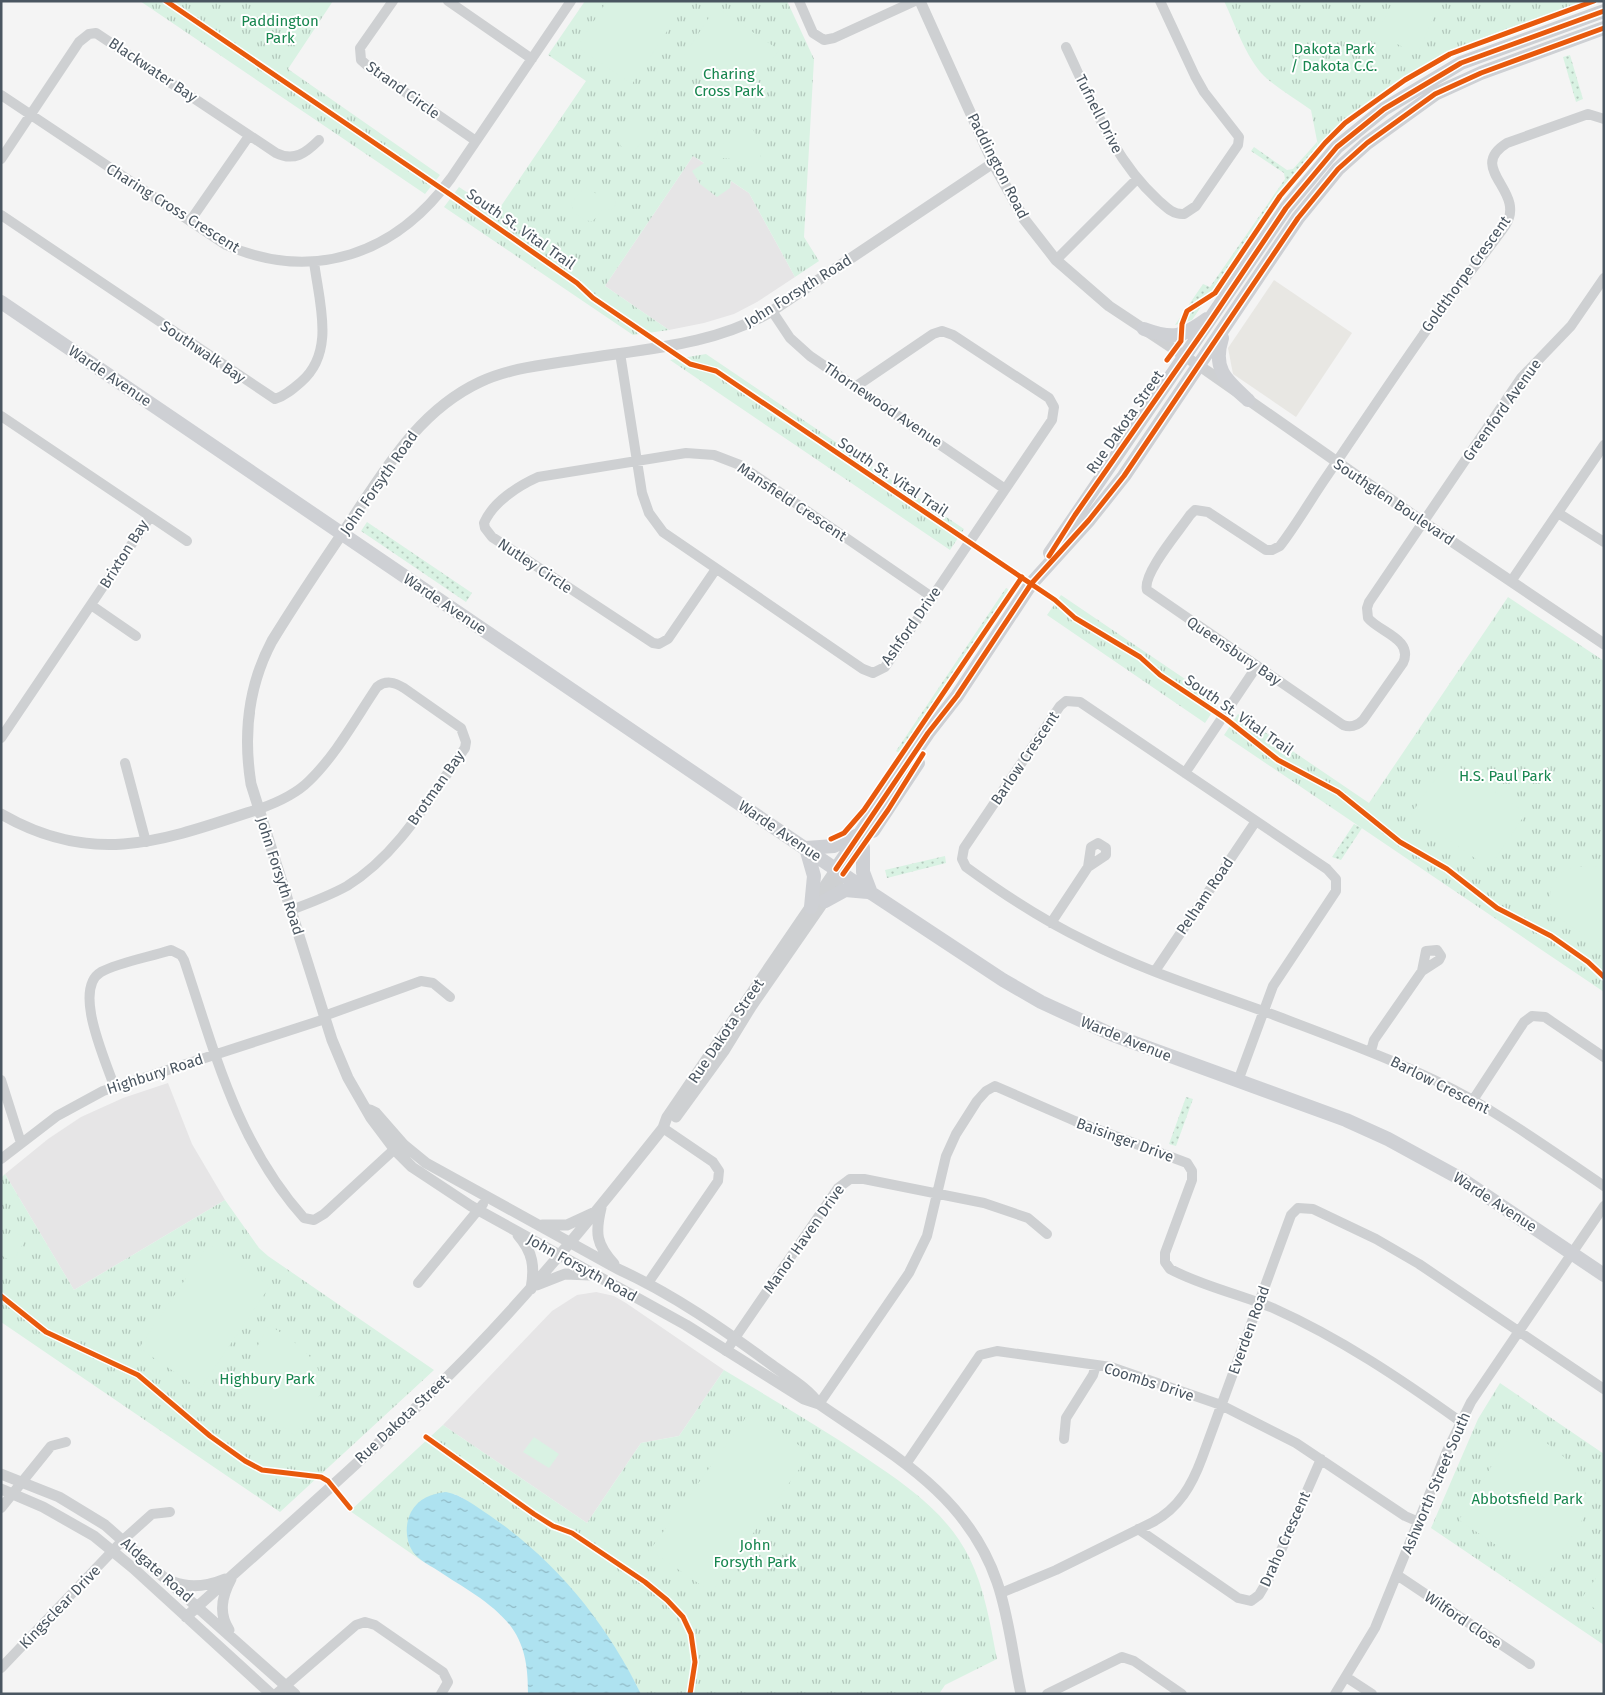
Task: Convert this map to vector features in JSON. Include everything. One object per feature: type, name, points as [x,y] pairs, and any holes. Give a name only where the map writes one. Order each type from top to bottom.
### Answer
[{"type":"main road","name":"Rue Dakota Street","points":[[840,872],[909,779],[949,706],[1042,570],[1054,547],[1075,515],[1186,357],[1273,226],[1304,184],[1337,148],[1376,114],[1411,90],[1461,63],[1604,11]]},
{"type":"main road","name":"Rue Dakota Street","points":[[1042,570],[1089,520],[1124,476],[1309,204],[1338,169],[1375,137],[1417,106],[1456,84],[1604,28]]},
{"type":"main road","name":"Warde Avenue","points":[[1,302],[840,872],[962,954],[1041,1002],[1114,1035],[1346,1120],[1414,1152],[1470,1185],[1604,1275]]},
{"type":"main road","points":[[1144,329],[1166,337],[1181,335],[1216,312]]},
{"type":"main road","points":[[1224,327],[1217,353],[1220,367],[1226,378],[1248,400]]},
{"type":"main road","points":[[811,907],[814,876],[806,848],[862,841],[863,872],[871,892],[845,890],[825,901]]},
{"type":"street","name":"Strand Circle","points":[[392,1],[360,48],[361,60],[476,142]]},
{"type":"street","points":[[448,1],[532,59]]},
{"type":"street","name":"Charing Cross Crescent","points":[[1,95],[226,245],[277,262],[314,262],[342,257],[370,248],[405,226],[443,189],[571,1]]},
{"type":"street","points":[[799,1],[813,33],[824,40],[834,38],[915,1]]},
{"type":"street","name":"Paddington Road","points":[[920,1],[993,163],[1024,219],[1056,260],[1109,306],[1186,357]]},
{"type":"street","name":"Tufnell Drive","points":[[1066,47],[1108,137],[1137,179],[1171,211],[1184,214],[1196,206],[1239,140],[1236,130],[1218,110],[1195,76],[1160,1]]},
{"type":"street","name":"Blackwater Bay","points":[[31,115],[79,42],[89,34],[96,33],[276,153],[290,157],[302,155],[319,140]]},
{"type":"street","name":"Goldthorpe Crescent","points":[[1336,463],[1444,304],[1509,218],[1510,201],[1494,174],[1493,160],[1498,150],[1508,143],[1588,114],[1604,119]]},
{"type":"street","points":[[1,159],[31,115]]},
{"type":"street","points":[[190,221],[249,136]]},
{"type":"street","name":"John Forsyth Road","points":[[819,1404],[804,1399],[686,1324],[560,1256],[512,1229],[481,1208],[435,1184],[398,1146],[376,1113],[366,1108],[348,1078],[325,1018],[251,784],[247,758],[247,733],[255,678],[272,641],[406,440],[423,422],[462,391],[510,371],[709,338],[740,328],[772,311],[993,163]]},
{"type":"street","points":[[1056,260],[1137,179]]},
{"type":"street","name":"Southwalk Bay","points":[[1,215],[275,399],[290,392],[304,380],[321,354],[323,334],[314,262]]},
{"type":"street","name":"Greenford Avenue","points":[[1423,522],[1521,378],[1571,326],[1604,278]]},
{"type":"street","name":"Thornewood Avenue","points":[[772,311],[781,326],[800,347],[1005,489]]},
{"type":"street","name":"Ashford Drive","points":[[620,353],[642,493],[654,520],[673,540],[863,669],[873,673],[885,666],[932,597],[1052,420],[1054,407],[1048,398],[953,335],[942,331],[933,334],[856,387]]},
{"type":"street","name":"Southglen Boulevard","points":[[1186,357],[1336,463],[1512,580],[1604,644]]},
{"type":"street","name":"Brixton Bay","points":[[1,416],[150,517],[1,738]]},
{"type":"street","points":[[1512,580],[1604,445]]},
{"type":"street","name":"Mansfield Crescent","points":[[637,461],[694,453],[726,459],[740,466],[932,597]]},
{"type":"street","name":"Nutley Circle","points":[[637,461],[538,477],[520,486],[498,505],[486,518],[484,528],[497,541],[653,643],[659,644],[668,639],[716,570]]},
{"type":"street","name":"Queensbury Bay","points":[[1336,463],[1278,547],[1272,550],[1266,550],[1212,514],[1200,510],[1190,515],[1148,576],[1146,587],[1150,593],[1343,725],[1351,727],[1360,724],[1403,662],[1406,652],[1400,642],[1371,621],[1367,608],[1423,522]]},
{"type":"street","points":[[1558,513],[1604,542]]},
{"type":"street","points":[[150,517],[187,542]]},
{"type":"street","points":[[91,605],[136,636]]},
{"type":"street","points":[[1185,773],[1257,666]]},
{"type":"street","name":"Brotman Bay","points":[[259,809],[282,799],[308,782],[325,762],[377,687],[382,683],[395,683],[404,688],[461,728],[465,736],[465,748],[410,826],[387,854],[348,885],[291,910]]},
{"type":"street","name":"Barlow Crescent","points":[[1238,1081],[1263,1011],[1279,975],[1334,894],[1337,885],[1331,872],[1080,702],[1069,700],[1060,706],[962,854],[963,863],[968,868],[1051,923],[1102,949],[1155,971],[1263,1011],[1370,1051],[1472,1100],[1604,1186]]},
{"type":"street","points":[[125,763],[146,842]]},
{"type":"street","points":[[1,814],[41,833],[67,841],[108,846],[146,842],[184,833],[259,809]]},
{"type":"street","name":"Pelham Road","points":[[1155,971],[1256,821]]},
{"type":"street","points":[[1051,923],[1088,867]]},
{"type":"street","name":"Rue Dakota Street","points":[[663,1128],[673,1120],[690,1099],[825,901],[840,872]]},
{"type":"street","name":"Rue Dakota Street","points":[[663,1128],[666,1117],[811,907],[840,872]]},
{"type":"street","points":[[114,1086],[88,1001],[88,992],[94,978],[109,969],[171,950],[181,955],[227,1091],[256,1152],[284,1194],[304,1218],[314,1220],[319,1218],[398,1146]]},
{"type":"street","points":[[1370,1051],[1374,1040],[1422,971]]},
{"type":"street","name":"Highbury Road","points":[[1,1160],[57,1116],[84,1099],[114,1086],[325,1018],[421,981],[433,983],[450,997]]},
{"type":"street","points":[[1472,1100],[1524,1022],[1532,1016],[1539,1015],[1545,1017],[1604,1056]]},
{"type":"street","points":[[1,1080],[21,1143]]},
{"type":"street","name":"Baisinger Drive","points":[[819,1404],[909,1273],[927,1236],[946,1156],[962,1122],[986,1091],[992,1087],[999,1087],[1075,1121],[1187,1163],[1192,1171],[1192,1180],[1164,1253],[1167,1266],[1174,1272],[1259,1303],[1319,1330],[1348,1346],[1461,1422]]},
{"type":"street","points":[[536,1224],[567,1225],[582,1220],[602,1205],[663,1128]]},
{"type":"street","name":"John Forsyth Road","points":[[648,1283],[718,1180],[719,1172],[713,1162],[663,1128]]},
{"type":"street","name":"John Forsyth Road","points":[[398,1146],[432,1167],[618,1269],[648,1283],[735,1338],[808,1391],[819,1404],[906,1464],[937,1489],[971,1528],[989,1562],[1001,1593],[1021,1694]]},
{"type":"street","name":"Manor Haven Drive","points":[[726,1351],[843,1182],[850,1178],[860,1178],[984,1202],[1028,1218],[1047,1234]]},
{"type":"street","points":[[602,1205],[598,1224],[599,1244],[618,1269]]},
{"type":"street","name":"Rue Dakota Street","points":[[186,1617],[412,1411],[531,1289],[602,1205]]},
{"type":"street","name":"Ashworth Street South","points":[[1335,1694],[1374,1628],[1471,1402],[1604,1206]]},
{"type":"street","points":[[418,1282],[481,1208]]},
{"type":"street","name":"Everden Road","points":[[1001,1593],[1056,1570],[1138,1530],[1164,1516],[1184,1495],[1196,1473],[1291,1215],[1298,1208],[1308,1208],[1398,1251],[1604,1389]]},
{"type":"street","points":[[512,1229],[528,1248],[532,1257],[534,1267],[531,1289]]},
{"type":"street","points":[[531,1289],[565,1274],[599,1277]]},
{"type":"street","name":"Coombs Drive","points":[[906,1464],[980,1355],[985,1352],[997,1351],[1125,1371],[1221,1405],[1272,1429],[1321,1459],[1405,1516],[1419,1522]]},
{"type":"street","points":[[1064,1439],[1066,1418],[1093,1375],[1096,1365]]},
{"type":"street","points":[[1,1508],[13,1488],[52,1446],[66,1442]]},
{"type":"street","name":"Draho Crescent","points":[[1138,1530],[1238,1598],[1252,1601],[1259,1595],[1269,1578],[1321,1459]]},
{"type":"street","name":"Aldgate Road","points":[[1,1474],[13,1488],[43,1507],[118,1546],[167,1579],[232,1636],[282,1691]]},
{"type":"street","name":"Aldgate Road","points":[[13,1488],[59,1496],[90,1514],[186,1617],[282,1691]]},
{"type":"street","name":"Kingsclear Drive","points":[[1,1668],[118,1546],[152,1514],[170,1512]]},
{"type":"street","points":[[167,1579],[180,1584],[200,1586],[233,1574]]},
{"type":"street","points":[[232,1636],[225,1624],[222,1606],[226,1589],[233,1574]]},
{"type":"street","name":"Wilford Close","points":[[1397,1575],[1530,1664]]},
{"type":"street","points":[[282,1691],[356,1625],[365,1622],[375,1625],[443,1672],[448,1682],[441,1694]]},
{"type":"street","points":[[1047,1694],[1122,1657],[1134,1661],[1182,1694]]},
{"type":"street","points":[[1346,1677],[1372,1694]]},
{"type":"shaded area","points":[[693,156],[749,193],[795,277],[757,302],[734,314],[704,323],[669,330],[605,286]]},
{"type":"shaded area","points":[[1274,280],[1352,333],[1296,417],[1233,374],[1228,348]]},
{"type":"shaded area","points":[[168,1083],[192,1144],[225,1200],[74,1290],[5,1174],[48,1139],[81,1117],[123,1098]]},
{"type":"shaded area","points":[[596,1292],[614,1296],[626,1303],[724,1370],[679,1436],[641,1443],[587,1523],[443,1425],[552,1311],[577,1295]]},
{"type":"green space","name":"Paddington Park","points":[[140,1],[333,1],[288,69],[440,175],[425,194]]},
{"type":"green space","points":[[251,1],[315,1],[295,31]]},
{"type":"green space","name":"Charing Cross Park","points":[[585,1],[787,1],[814,59],[804,237],[819,261],[795,277],[749,193],[731,181],[730,188],[717,197],[700,184],[692,171],[704,163],[693,156],[605,286],[669,330],[633,335],[444,207],[459,187],[497,212],[586,81],[548,55]]},
{"type":"green space","points":[[607,1],[687,1],[632,84],[577,47]]},
{"type":"green space","name":"Dakota Park / Dakota C.C.","points":[[1224,1],[1586,1],[1487,36],[1430,62],[1371,100],[1318,146],[1311,110],[1275,85],[1257,68],[1246,50]]},
{"type":"green space","points":[[1393,1],[1413,1],[1436,12],[1417,54],[1377,34]]},
{"type":"green space","points":[[716,7],[779,50],[742,105],[679,63]]},
{"type":"green space","points":[[1570,55],[1583,99],[1576,102],[1563,57]]},
{"type":"green space","points":[[629,116],[642,125],[651,123],[656,127],[658,134],[653,140],[643,141],[633,152],[621,146],[614,135]]},
{"type":"green space","points":[[744,129],[753,130],[763,145],[760,159],[750,167],[733,159],[721,158],[719,149],[722,144],[731,142]]},
{"type":"green space","points":[[1317,142],[1318,146],[1276,197],[1192,320],[1175,325],[1203,284],[1210,287],[1285,179],[1284,173],[1251,151],[1254,147],[1287,170],[1293,169]]},
{"type":"green space","points":[[585,187],[600,196],[609,193],[614,197],[616,204],[612,210],[603,209],[593,221],[585,220],[579,216],[573,210],[571,203]]},
{"type":"green space","points":[[706,354],[964,529],[950,550],[670,360]]},
{"type":"green space","points":[[367,522],[472,593],[466,602],[361,531]]},
{"type":"green space","points":[[1006,588],[1009,590],[899,753],[896,751]]},
{"type":"green space","points":[[1061,595],[1219,702],[1205,723],[1047,615]]},
{"type":"green space","name":"H.S. Paul Park","points":[[1508,597],[1604,661],[1604,992],[1224,735],[1238,714],[1369,803]]},
{"type":"green space","points":[[1449,760],[1526,813],[1489,868],[1411,814]]},
{"type":"green space","points":[[1354,824],[1362,828],[1341,860],[1332,857]]},
{"type":"green space","points":[[945,856],[946,863],[887,878],[885,870]]},
{"type":"green space","points":[[1584,866],[1604,867],[1604,938],[1602,941],[1594,942],[1555,914],[1551,906],[1551,889],[1556,878],[1565,871]]},
{"type":"green space","points":[[1186,1097],[1193,1099],[1176,1146],[1169,1144]]},
{"type":"green space","name":"Highbury Park","points":[[5,1174],[74,1290],[225,1200],[259,1248],[268,1256],[434,1370],[280,1512],[1,1322],[1,1178]]},
{"type":"green space","points":[[12,1230],[26,1239],[12,1262],[1,1255],[1,1245]]},
{"type":"green space","points":[[209,1244],[270,1286],[200,1389],[139,1348]]},
{"type":"green space","points":[[269,1325],[298,1345],[315,1363],[320,1373],[319,1396],[312,1411],[295,1436],[234,1389]]},
{"type":"green space","name":"John Forsyth Park","points":[[724,1370],[863,1456],[908,1488],[936,1512],[959,1540],[975,1569],[986,1607],[997,1659],[945,1685],[939,1694],[641,1694],[605,1633],[565,1583],[518,1539],[461,1497],[454,1494],[414,1552],[422,1561],[350,1511],[443,1425],[587,1523],[641,1443],[679,1436]]},
{"type":"green space","name":"Abbotsfield Park","points":[[1500,1383],[1604,1454],[1604,1645],[1431,1528],[1478,1419]]},
{"type":"green space","points":[[752,1409],[810,1454],[711,1592],[650,1550]]},
{"type":"green space","points":[[1518,1422],[1560,1453],[1584,1478],[1586,1514],[1545,1578],[1459,1520]]},
{"type":"green space","points":[[534,1437],[559,1454],[549,1468],[523,1452]]},
{"type":"green space","points":[[1604,1567],[1604,1615],[1581,1599]]},
{"type":"water","points":[[446,1492],[463,1498],[489,1515],[536,1552],[557,1572],[577,1594],[612,1642],[641,1694],[528,1694],[523,1651],[517,1636],[505,1619],[487,1603],[421,1560],[410,1547],[407,1532],[408,1522],[414,1507],[426,1498]]},
{"type":"cycle path","name":"South St. Vital Trail","points":[[166,1],[451,195],[577,283],[593,298],[690,364],[716,371],[1055,600],[1075,618],[1140,657],[1160,675],[1226,719],[1278,760],[1338,792],[1400,842],[1447,869],[1497,908],[1551,936],[1588,962],[1604,977]]},
{"type":"cycle path","points":[[1167,360],[1181,341],[1182,324],[1187,311],[1215,293],[1280,196],[1325,143],[1345,123],[1405,80],[1450,54],[1594,1]]},
{"type":"cycle path","points":[[1049,556],[1075,515],[1209,323],[1286,208],[1337,147],[1384,109],[1461,63],[1604,11]]},
{"type":"cycle path","points":[[836,869],[928,733],[957,696],[1031,584],[1089,520],[1124,476],[1298,218],[1338,169],[1367,143],[1435,94],[1481,73],[1604,28]]},
{"type":"cycle path","points":[[831,839],[844,833],[864,810],[1022,577]]},
{"type":"cycle path","points":[[843,874],[888,810],[923,754]]},
{"type":"cycle path","points":[[1,1296],[46,1332],[138,1375],[210,1436],[245,1461],[262,1470],[321,1477],[328,1481],[350,1508]]},
{"type":"cycle path","points":[[426,1437],[534,1514],[553,1526],[572,1533],[645,1582],[667,1600],[683,1617],[691,1634],[695,1662],[690,1694]]}]
